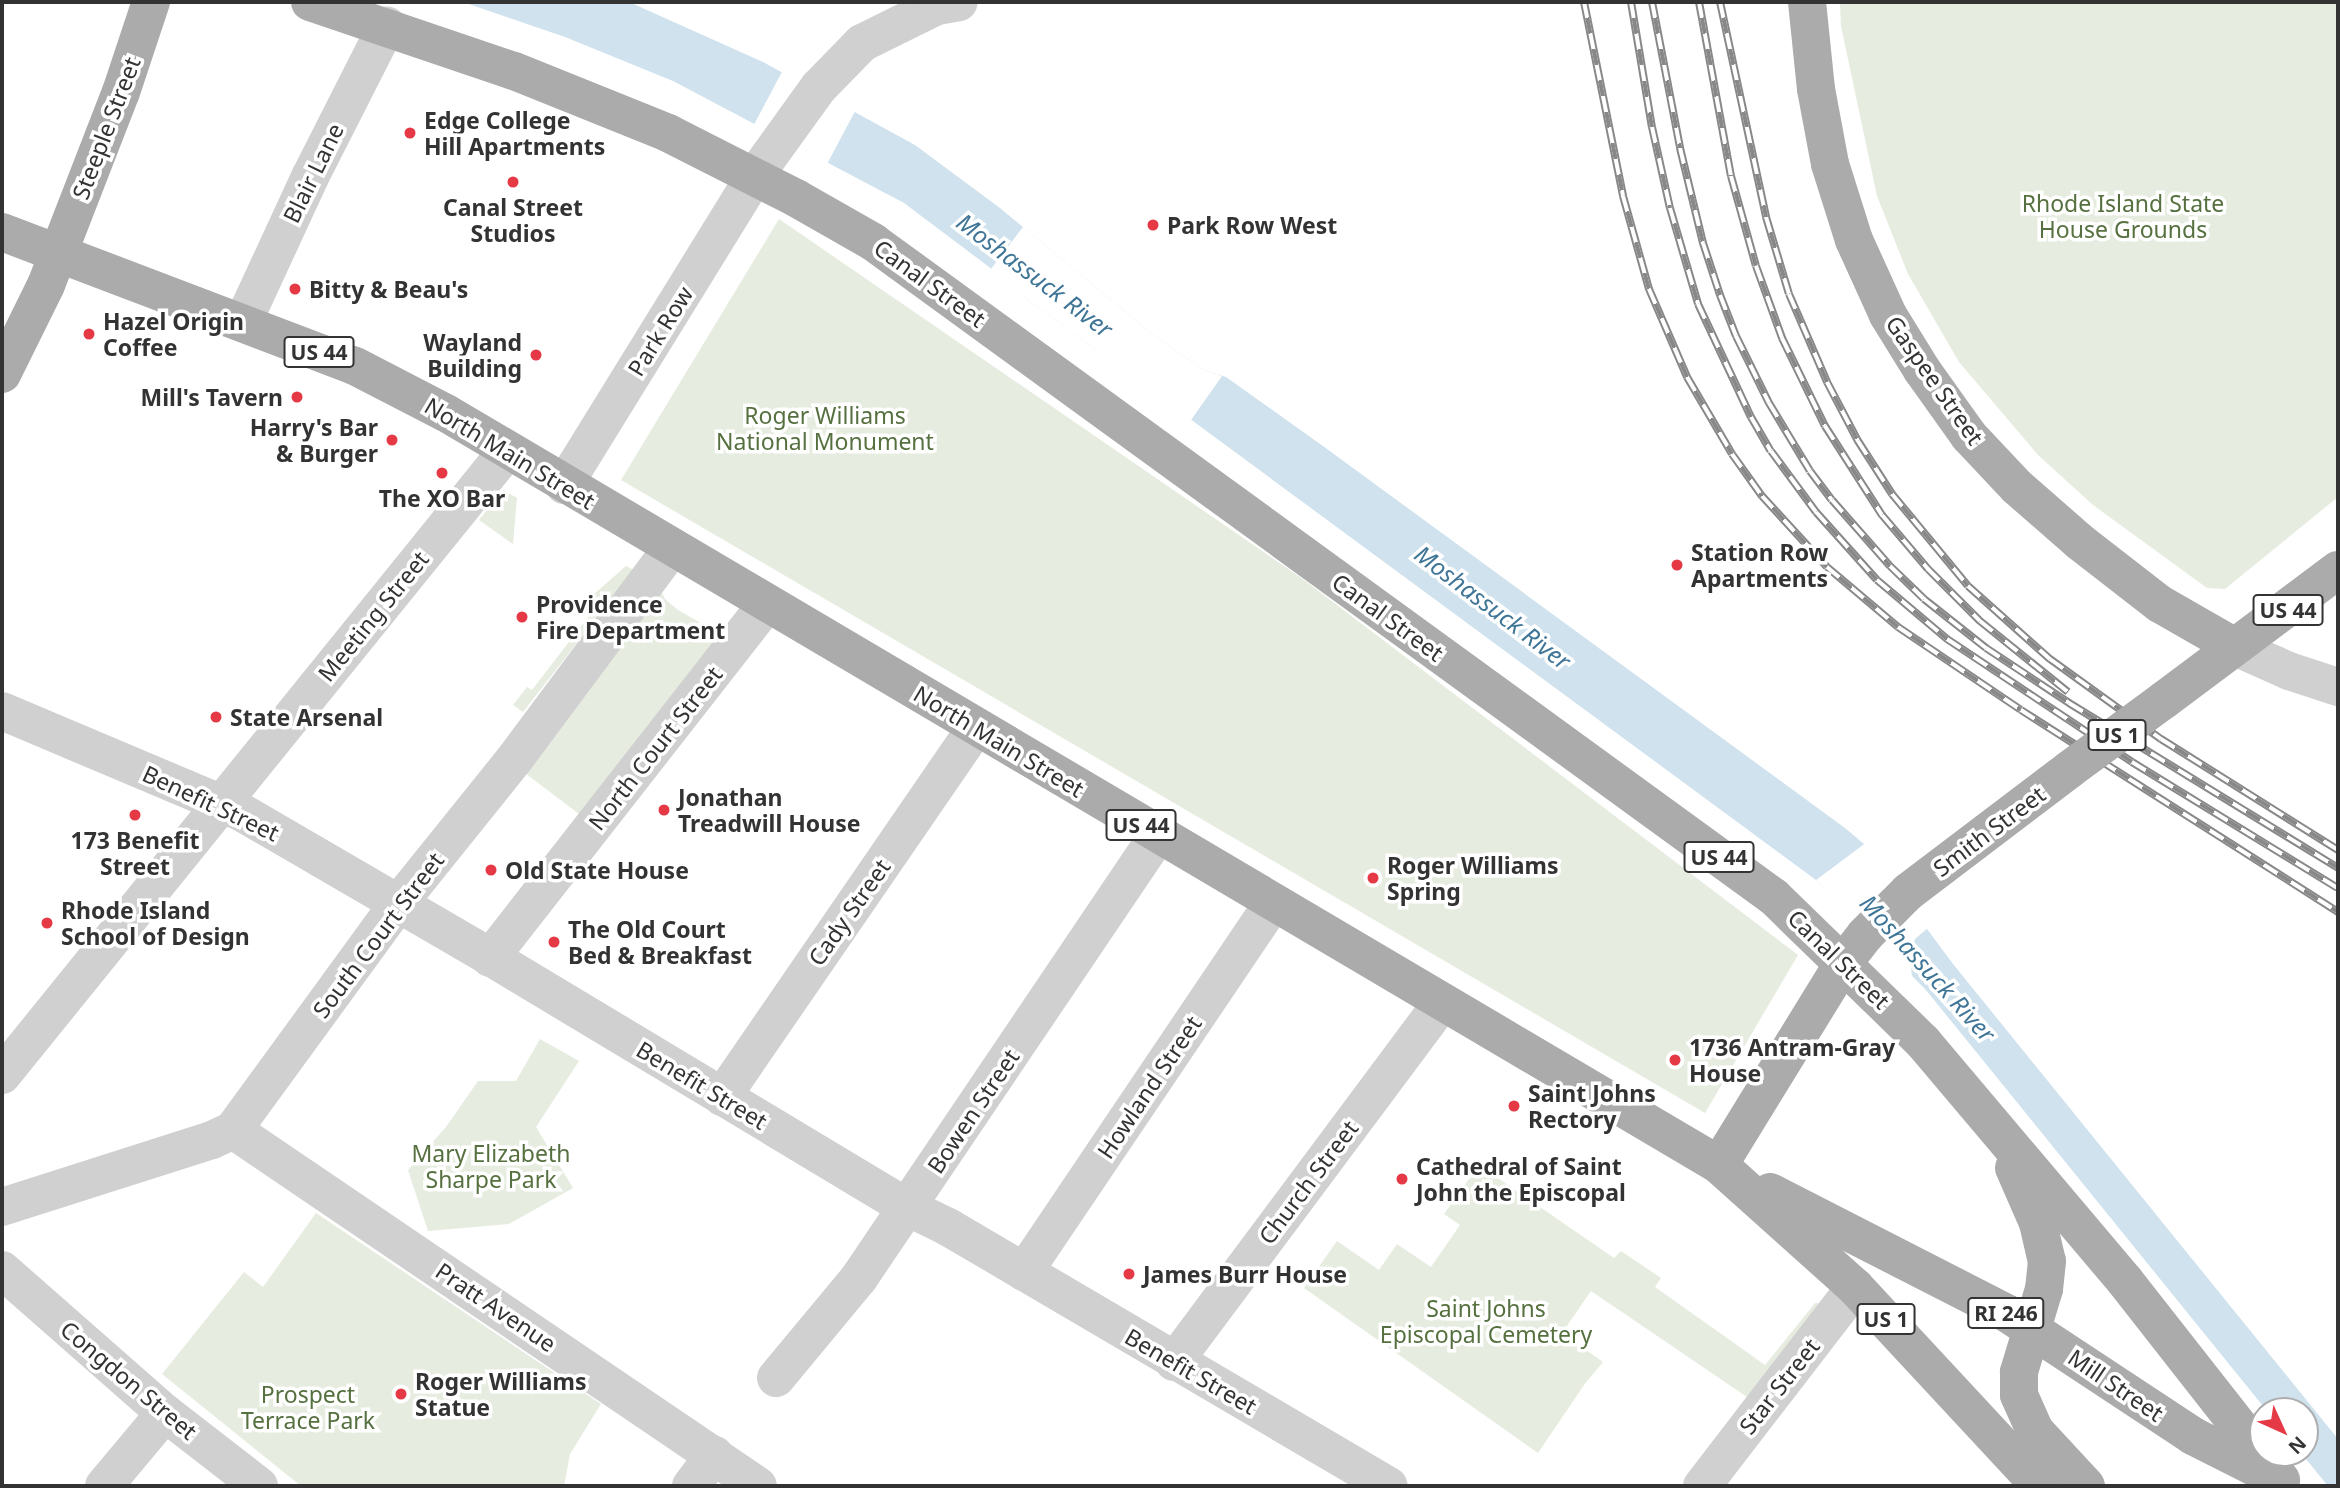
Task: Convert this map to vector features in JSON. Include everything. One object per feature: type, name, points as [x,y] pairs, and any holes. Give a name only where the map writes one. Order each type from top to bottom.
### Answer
[{"type":"main road","name":"Steeple Street","points":[[2,374],[46,285],[121,92],[151,2]]},
{"type":"main road","name":"Canal Street","points":[[310,2],[387,25],[550,84],[693,144],[873,242],[1774,897],[1855,948],[1923,1042],[2126,1281],[2286,1483]]},
{"type":"main road","name":"Gaspee Street","points":[[1807,2],[1816,89],[1826,139],[1854,240],[1888,315],[1922,370],[1969,436],[2017,487],[2080,542],[2160,604],[2235,647]]},
{"type":"main road","name":"North Main Street","points":[[2,232],[355,366],[446,413],[1719,1165],[1855,1287],[2040,1486]]},
{"type":"main road","name":"Smith Street","points":[[1719,1165],[1855,948],[1908,892],[2338,570]]},
{"type":"main road","points":[[1974,1104],[2011,1164],[2043,1243],[2046,1280],[2018,1380],[2023,1408],[2035,1431],[2086,1486]]},
{"type":"main road","name":"Mill Street","points":[[1719,1165],[1989,1304],[2193,1436],[2286,1483]]},
{"type":"street","points":[[754,177],[819,87],[862,43],[937,6],[959,2]]},
{"type":"street","name":"Blair Lane","points":[[243,322],[310,177],[387,25]]},
{"type":"street","name":"Park Row","points":[[564,485],[754,177]]},
{"type":"street","name":"Meeting Street","points":[[2,1075],[507,451]]},
{"type":"street","name":"South Court Street","points":[[233,1130],[398,904],[540,726],[672,548]]},
{"type":"street","name":"North Court Street","points":[[490,958],[767,604]]},
{"type":"street","points":[[2235,647],[2289,671],[2338,687]]},
{"type":"street","name":"Benefit Street","points":[[2,711],[222,803],[490,958],[907,1207],[948,1227],[1389,1486]]},
{"type":"street","name":"Cady Street","points":[[722,1097],[976,727]]},
{"type":"street","name":"Bowen Street","points":[[776,1378],[859,1278],[1158,835]]},
{"type":"street","name":"Howland Street","points":[[1024,1272],[1273,903]]},
{"type":"street","name":"Church Street","points":[[1174,1362],[1442,1002]]},
{"type":"street","points":[[2,1207],[212,1140],[233,1130]]},
{"type":"street","name":"Pratt Avenue","points":[[233,1130],[758,1486]]},
{"type":"street","name":"Congdon Street","points":[[2,1270],[165,1413],[260,1486]]},
{"type":"street","name":"Star Street","points":[[1702,1486],[1855,1287]]},
{"type":"street","points":[[104,1486],[165,1413]]},
{"type":"street","points":[[691,1486],[715,1455]]},
{"type":"green space","name":"Rhode Island State House Grounds","points":[[1840,2],[2338,2],[2338,497],[2225,589],[2207,588],[2093,505],[2038,455],[1959,362],[1908,274],[1877,196],[1841,26]]},
{"type":"green space","name":"Roger Williams National Monument","points":[[779,219],[1300,577],[1798,955],[1705,1113],[621,480]]},
{"type":"green space","points":[[503,490],[517,498],[513,544],[479,520]]},
{"type":"green space","points":[[626,566],[634,570],[523,712],[513,705],[527,687],[532,690],[595,608],[594,594]]},
{"type":"green space","points":[[658,585],[665,599],[678,610],[713,630],[729,630],[583,817],[517,767]]},
{"type":"green space","name":"Mary Elizabeth Sharpe Park","points":[[540,1039],[579,1061],[536,1127],[573,1188],[509,1224],[428,1231],[408,1170],[446,1127],[478,1081],[516,1081]]},
{"type":"green space","name":"Saint Johns Episcopal Cemetery","points":[[1479,1165],[1614,1258],[1621,1251],[1661,1278],[1655,1287],[1765,1365],[1815,1303],[1819,1303],[1750,1399],[1591,1291],[1562,1333],[1603,1362],[1538,1453],[1304,1288],[1337,1241],[1379,1270],[1397,1244],[1431,1267],[1460,1225],[1444,1214]]},
{"type":"green space","name":"Prospect Terrace Park","points":[[316,1213],[601,1404],[570,1454],[564,1486],[301,1486],[162,1374],[244,1272],[263,1287]]},
{"type":"water","name":"Moshassuck River","points":[[463,2],[629,2],[763,62],[915,145],[1000,208],[1152,334],[1204,370],[1226,377],[1845,828],[1864,844],[1953,964],[2304,1397],[2256,1397],[1926,990],[1816,880],[1023,296],[1021,291],[904,203],[673,81],[565,37]]},
{"type":"water","points":[[2319,1416],[2338,1439],[2338,1486],[2328,1486],[2312,1467],[2319,1467]]},
{"type":"pier","points":[[783,70],[856,109],[827,164],[754,125]]},
{"type":"pier","points":[[1023,227],[1152,334],[1204,370],[1222,376],[1191,420],[1023,296],[991,269]]},
{"type":"pier","points":[[1867,842],[1929,927],[1915,939],[1910,952],[1912,979],[1816,880]]},
{"type":"railway","points":[[1584,2],[1623,196],[1649,289],[1687,377],[1732,454],[1762,496],[1827,567],[1898,627],[2021,710],[2338,912]]},
{"type":"railway","points":[[1631,2],[1652,127],[1670,208],[1698,304],[1751,417],[1771,451],[1816,512],[1877,580],[1947,639],[2132,762],[2338,888]]},
{"type":"railway","points":[[1652,2],[1680,148],[1703,243],[1720,295],[1736,336],[1769,403],[1810,471],[1832,500],[1890,566],[1924,599],[1986,648],[2069,703],[2338,868]]},
{"type":"railway","points":[[1699,2],[1731,176],[1756,266],[1782,338],[1825,426],[1882,515],[1928,569],[1980,621],[2068,692]]},
{"type":"railway","points":[[1720,2],[1766,217],[1789,294],[1827,382],[1858,441],[1892,494],[1968,586],[2050,659],[2161,739],[2338,850]]},
{"type":"place","name":"Edge College Hill Apartments","points":[[410,133]]},
{"type":"place","name":"Canal Street Studios","points":[[513,182]]},
{"type":"place","name":"Park Row West","points":[[1153,225]]},
{"type":"place","name":"Bitty & Beau's","points":[[295,289]]},
{"type":"place","name":"Hazel Origin Coffee","points":[[89,334]]},
{"type":"place","name":"Wayland Building","points":[[536,355]]},
{"type":"place","name":"Mill's Tavern","points":[[297,397]]},
{"type":"place","name":"Harry's Bar & Burger","points":[[392,440]]},
{"type":"place","name":"The XO Bar","points":[[442,473]]},
{"type":"place","name":"Station Row Apartments","points":[[1677,565]]},
{"type":"place","name":"Providence Fire Department","points":[[522,617]]},
{"type":"place","name":"State Arsenal","points":[[216,717]]},
{"type":"place","name":"Jonathan Treadwill House","points":[[664,810]]},
{"type":"place","name":"173 Benefit Street","points":[[135,815]]},
{"type":"place","name":"Old State House","points":[[491,870]]},
{"type":"place","name":"Roger Williams Spring","points":[[1373,878]]},
{"type":"place","name":"Rhode Island School of Design","points":[[47,923]]},
{"type":"place","name":"The Old Court Bed & Breakfast","points":[[554,942]]},
{"type":"place","name":"1736 Antram-Gray House","points":[[1675,1060]]},
{"type":"place","name":"Saint Johns Rectory","points":[[1514,1106]]},
{"type":"place","name":"Cathedral of Saint John the Episcopal","points":[[1402,1179]]},
{"type":"place","name":"James Burr House","points":[[1129,1274]]},
{"type":"place","name":"Roger Williams Statue","points":[[401,1394]]}]
